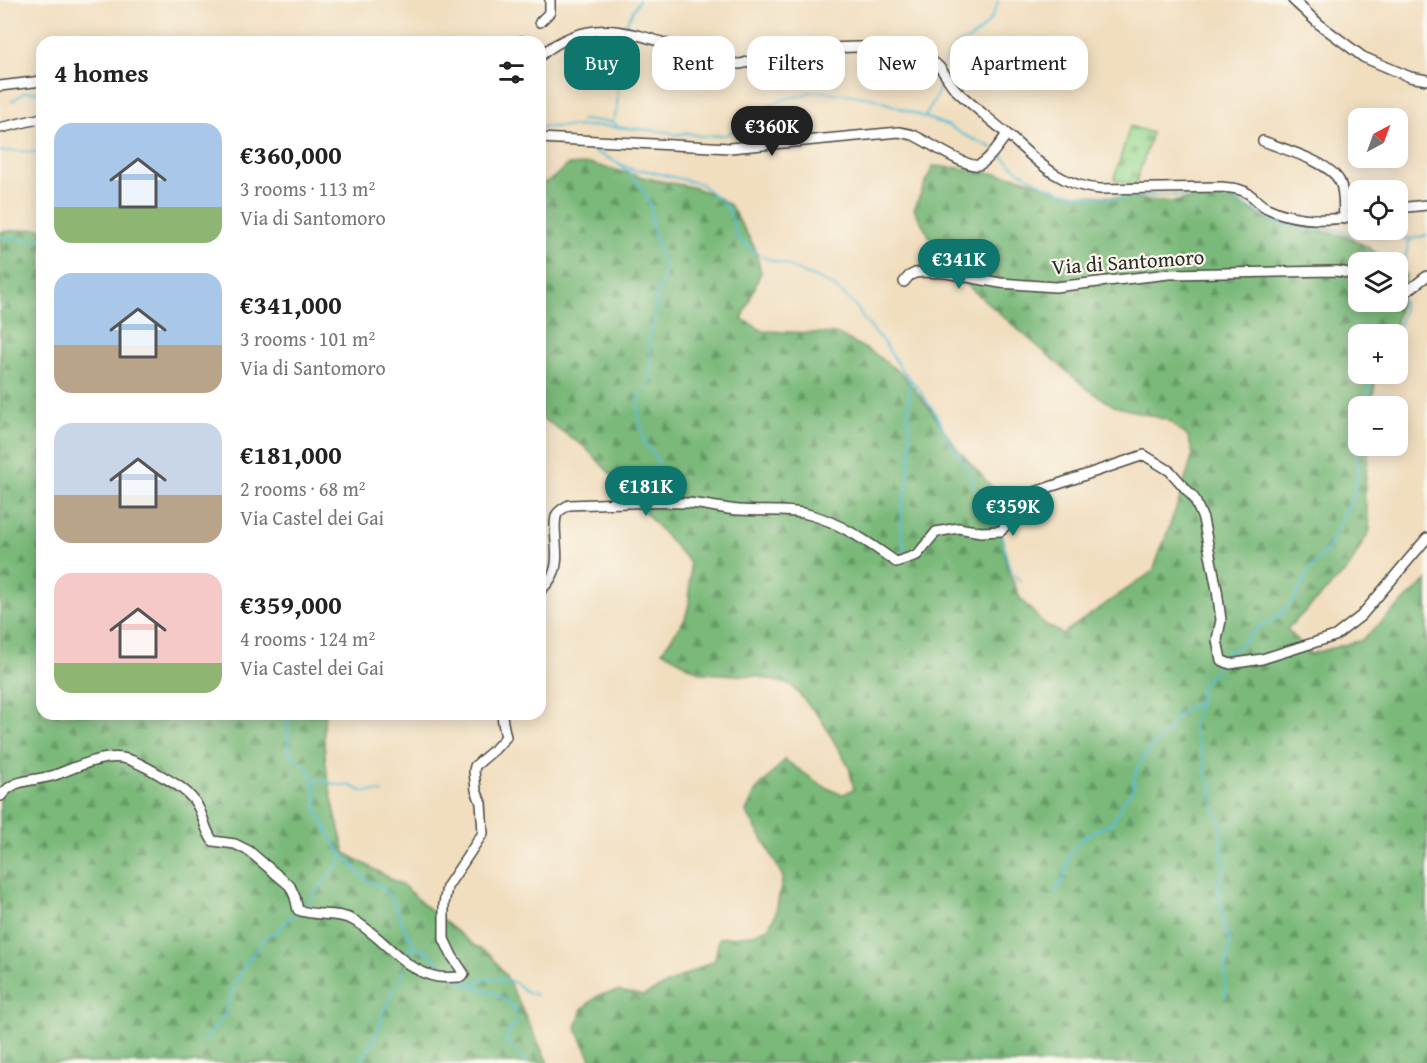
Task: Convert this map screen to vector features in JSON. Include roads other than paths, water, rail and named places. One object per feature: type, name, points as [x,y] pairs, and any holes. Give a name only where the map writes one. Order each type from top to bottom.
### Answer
[{"type":"street","points":[[540,22],[550,12],[550,0]]},
{"type":"street","points":[[1293,0],[1319,24],[1363,57],[1410,77],[1427,80]]},
{"type":"street","points":[[546,52],[562,40],[587,31],[623,31],[739,64],[755,59],[828,48],[874,48],[907,52],[930,60],[942,70],[958,92],[1053,173],[1069,182],[1100,189],[1221,187],[1245,192],[1267,208],[1303,219],[1348,218]]},
{"type":"street","points":[[0,86],[36,82]]},
{"type":"street","points":[[0,128],[36,119]]},
{"type":"street","points":[[546,138],[730,148],[900,132],[914,135],[968,164],[978,165],[1007,134]]},
{"type":"street","points":[[1263,141],[1324,165],[1334,174],[1342,187],[1344,219]]},
{"type":"street","points":[[1408,207],[1427,205]]},
{"type":"street","name":"Via di Santomoro","points":[[904,282],[909,276],[923,272],[946,273],[1000,283],[1055,287],[1169,274],[1337,271],[1348,273]]},
{"type":"street","points":[[1408,291],[1427,276]]},
{"type":"street","points":[[546,585],[555,570],[557,557],[556,515],[569,505],[690,503],[739,510],[808,514],[866,540],[896,562],[916,555],[936,532],[958,528],[981,532],[1001,531],[1014,515],[1019,500],[1032,493],[1144,455],[1170,471],[1194,498],[1203,519],[1221,620],[1217,640],[1221,660],[1230,664],[1262,658],[1335,636],[1361,616],[1427,538]]},
{"type":"street","points":[[1,796],[7,788],[19,782],[44,778],[104,758],[122,758],[145,767],[180,787],[194,800],[207,834],[213,841],[235,844],[249,851],[290,886],[298,910],[305,913],[338,914],[353,920],[374,934],[416,969],[438,977],[462,977],[464,974],[444,939],[444,904],[447,886],[483,833],[481,803],[476,790],[474,771],[475,766],[506,737],[502,720]]},
{"type":"waterway","points":[[624,27],[639,0]]},
{"type":"waterway","points":[[943,65],[957,44],[970,39],[988,22],[995,11],[998,0]]},
{"type":"waterway","points":[[925,117],[937,95],[941,80]]},
{"type":"waterway","points":[[613,122],[617,109],[618,90]]},
{"type":"waterway","points":[[546,127],[604,126],[669,132],[674,135],[688,133],[700,136],[726,135],[750,116],[781,100],[814,91],[875,99],[949,126],[993,148]]},
{"type":"waterway","points":[[12,101],[25,92],[36,92]]},
{"type":"waterway","points":[[581,120],[613,122],[618,127]]},
{"type":"waterway","points":[[579,144],[635,171],[644,170],[701,184],[728,208],[738,239],[762,257],[788,265],[821,280],[836,288],[846,297],[882,340],[936,414],[967,469],[984,509],[997,527]]},
{"type":"waterway","points":[[0,151],[36,152]]},
{"type":"waterway","points":[[997,152],[1019,171],[1047,187],[1063,192],[1112,199],[1160,195],[1223,194],[1271,220],[1309,230],[1328,228],[1348,233],[1410,239],[1427,235]]},
{"type":"waterway","points":[[617,163],[631,174],[647,196],[652,226],[665,266],[649,338],[650,382],[639,400],[638,409],[642,436],[658,463],[649,483],[648,497]]},
{"type":"waterway","points":[[0,238],[36,240]]},
{"type":"waterway","points":[[1407,252],[1410,239]]},
{"type":"waterway","points":[[1399,324],[1402,312]]},
{"type":"waterway","points":[[905,555],[901,522],[902,505],[908,488],[911,450],[908,417],[910,381]]},
{"type":"waterway","points":[[1367,396],[1370,384]]},
{"type":"waterway","points":[[1223,657],[1240,646],[1257,628],[1277,618],[1294,600],[1310,569],[1327,549],[1353,496],[1358,456]]},
{"type":"waterway","points":[[1001,535],[1010,567],[1020,581]]},
{"type":"waterway","points":[[1220,662],[1202,684],[1193,730],[1203,756],[1223,833],[1221,840],[1225,869],[1219,889],[1224,928],[1230,939],[1225,968],[1226,996]]},
{"type":"waterway","points":[[1055,893],[1064,879],[1069,855],[1082,838],[1113,822],[1133,788],[1135,774],[1140,763],[1151,747],[1166,734],[1177,716],[1199,704]]},
{"type":"waterway","points":[[287,720],[288,750],[313,776],[318,814],[341,854],[362,876],[369,882],[379,885],[391,898],[413,945],[430,954],[450,975]]},
{"type":"waterway","points":[[314,782],[325,781],[351,786],[362,791],[382,792]]},
{"type":"waterway","points":[[303,908],[344,856]]},
{"type":"waterway","points":[[204,1042],[225,1014],[234,984],[252,955],[267,936],[279,930],[291,916],[297,914]]},
{"type":"waterway","points":[[407,958],[409,949],[413,945]]},
{"type":"waterway","points":[[360,1063],[372,1044],[381,1022],[382,1013],[405,967]]},
{"type":"waterway","points":[[468,983],[490,978],[511,981],[525,991],[536,995]]},
{"type":"waterway","points":[[459,981],[495,994],[511,1004],[517,1021],[506,1036],[506,1041],[527,1063]]}]
